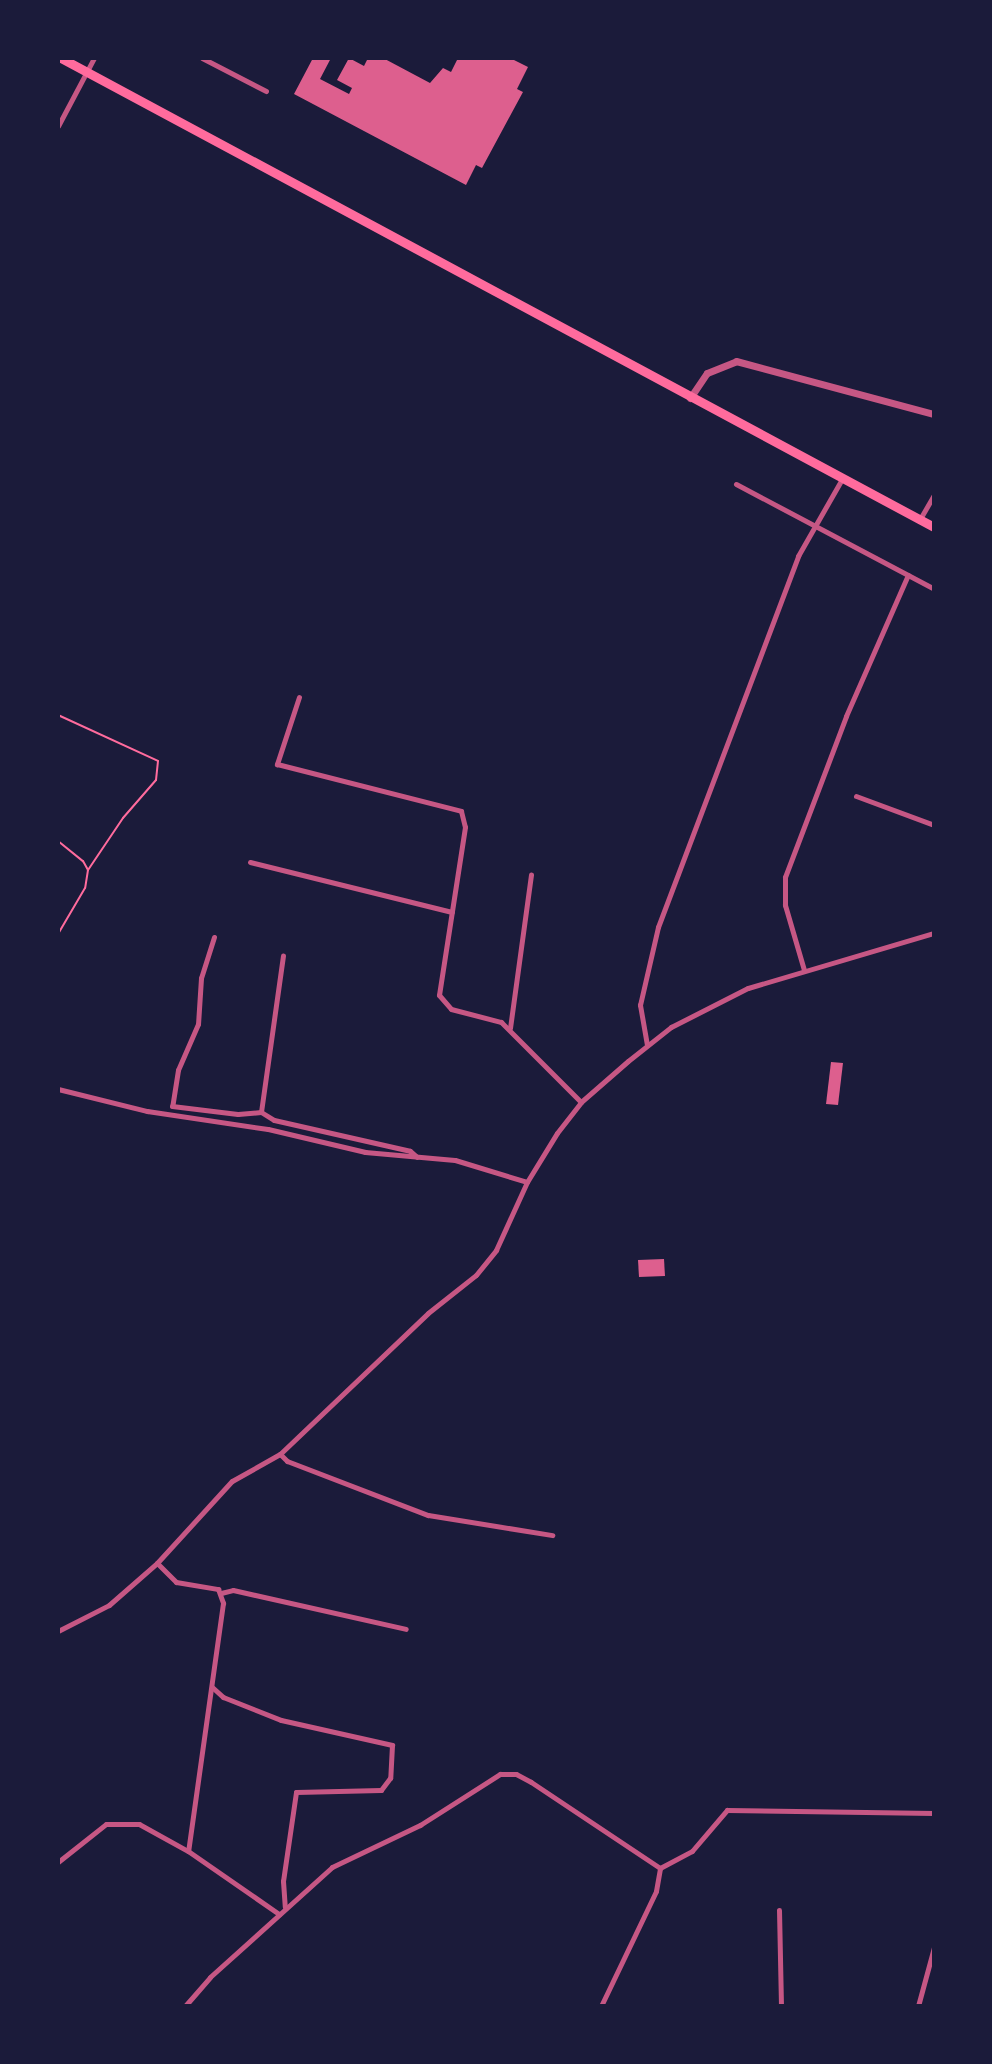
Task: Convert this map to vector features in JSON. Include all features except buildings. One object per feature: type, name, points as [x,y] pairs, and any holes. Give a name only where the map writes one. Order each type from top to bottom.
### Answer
[{"type":"main road","points":[[61,58],[934,527]]},
{"type":"street","points":[[58,127],[94,58]]},
{"type":"street","points":[[202,58],[266,91]]},
{"type":"street","points":[[690,398],[707,373],[736,361],[934,414]]},
{"type":"street","points":[[647,1045],[640,1005],[658,927],[798,556],[842,479]]},
{"type":"street","points":[[736,484],[934,589]]},
{"type":"street","points":[[920,520],[934,495]]},
{"type":"street","points":[[804,970],[785,905],[785,877],[846,716],[908,575]]},
{"type":"street","points":[[299,697],[278,764],[461,811],[465,827],[439,988],[441,1000],[451,1009],[494,1019],[510,1028],[581,1102]]},
{"type":"street","points":[[856,796],[934,825]]},
{"type":"street","points":[[250,862],[452,912]]},
{"type":"street","points":[[510,1028],[531,874]]},
{"type":"street","points":[[58,1632],[109,1605],[157,1563],[232,1481],[280,1454],[330,1411],[397,1341],[487,1263],[527,1182],[581,1102],[647,1045],[723,999],[804,970],[934,933]]},
{"type":"street","points":[[214,937],[201,978],[198,1024],[178,1070],[172,1106],[226,1114],[261,1112],[417,1157]]},
{"type":"street","points":[[261,1112],[282,956]]},
{"type":"street","points":[[58,1088],[147,1111],[268,1129],[366,1152],[456,1160],[527,1182]]},
{"type":"street","points":[[280,1454],[287,1461],[428,1515],[552,1535]]},
{"type":"street","points":[[157,1563],[176,1582],[221,1593],[233,1590],[406,1629]]},
{"type":"street","points":[[188,1850],[212,1687],[221,1593]]},
{"type":"street","points":[[212,1687],[223,1697],[281,1720],[391,1745],[390,1778],[381,1790],[296,1792],[283,1881],[285,1907]]},
{"type":"street","points":[[184,2006],[285,1907],[332,1867],[402,1834],[487,1780],[508,1772],[531,1782],[660,1867]]},
{"type":"street","points":[[660,1867],[692,1850],[720,1814],[732,1809],[934,1812]]},
{"type":"street","points":[[58,1863],[93,1832],[116,1822],[139,1824],[188,1850],[279,1914]]},
{"type":"street","points":[[601,2006],[656,1891],[660,1867]]},
{"type":"street","points":[[779,1910],[781,2006]]},
{"type":"street","points":[[918,2006],[934,1947]]},
{"type":"street","points":[[379,2006],[410,2006]]},
{"type":"path","points":[[58,715],[158,761],[156,780],[123,818],[88,870],[85,888],[58,934]]},
{"type":"path","points":[[58,841],[83,861],[88,870]]}]
